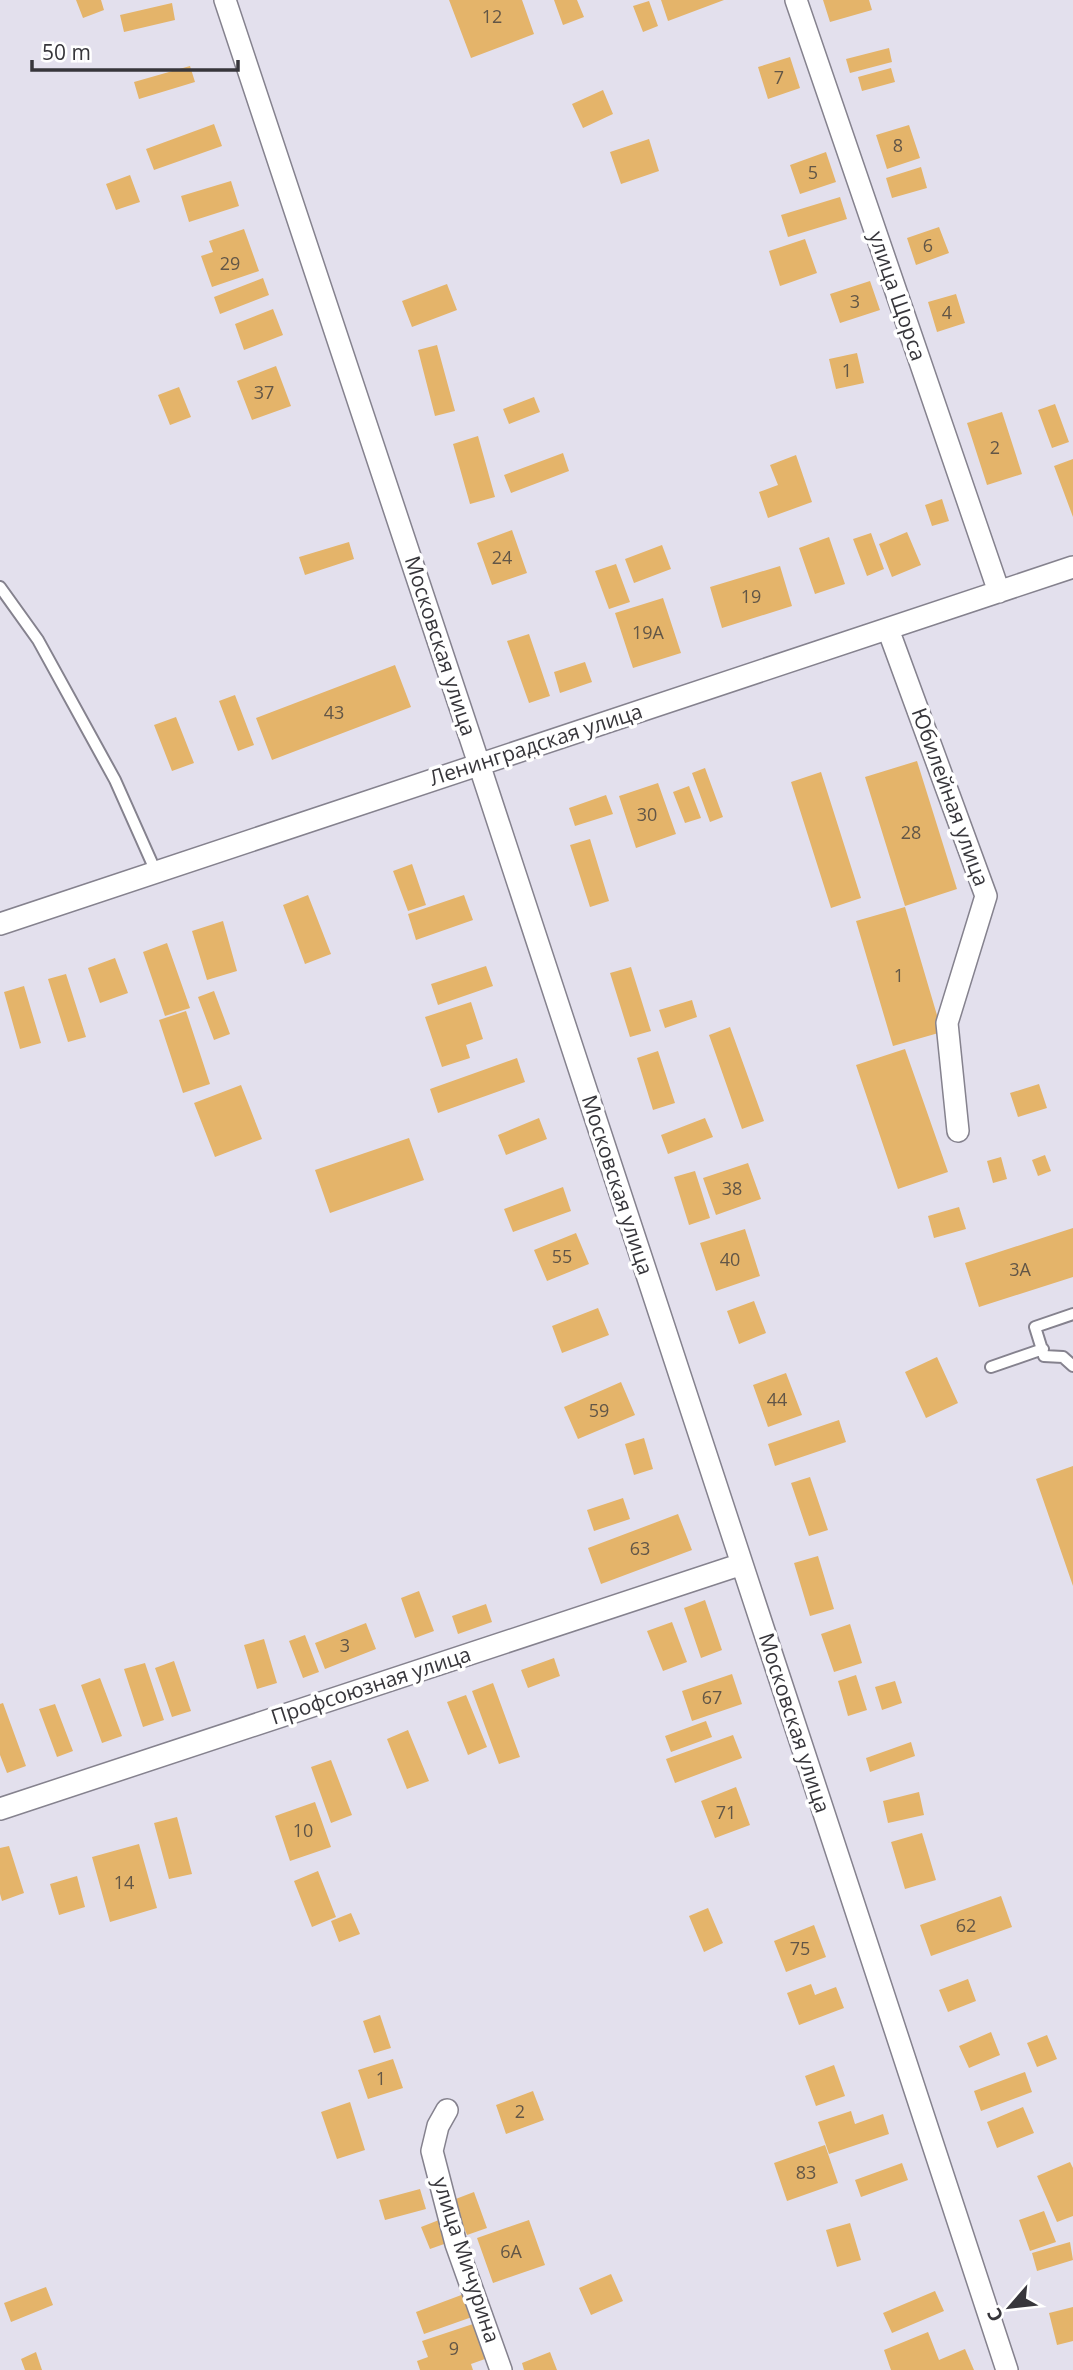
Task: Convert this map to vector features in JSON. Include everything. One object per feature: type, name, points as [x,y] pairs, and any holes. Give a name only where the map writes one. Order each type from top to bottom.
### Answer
[{"type":"street","name":"Московская улица","points":[[225,0],[1007,2370]]},
{"type":"street","name":"улица Щорса","points":[[796,0],[999,592]]},
{"type":"street","name":"Ленинградская улица","points":[[0,924],[1073,568]]},
{"type":"street","name":"Юбилейная улица","points":[[888,629],[986,896],[947,1023],[958,1131]]},
{"type":"street","name":"Профсоюзная улица","points":[[0,1809],[742,1564]]},
{"type":"street","name":"улица Мичурина","points":[[447,2110],[438,2126],[432,2151],[456,2244],[501,2370]]},
{"type":"lane","points":[[0,587],[38,640],[115,780],[156,872]]},
{"type":"lane","points":[[1073,1314],[1035,1327],[1044,1356],[1063,1357],[1073,1366]]},
{"type":"lane","points":[[991,1367],[1043,1349]]},
{"type":"building","points":[[76,0],[101,0],[104,10],[83,18]]},
{"type":"building","points":[[449,0],[522,0],[534,34],[471,58]]},
{"type":"building","points":[[554,0],[577,0],[584,17],[563,25]]},
{"type":"building","points":[[661,0],[724,0],[668,21]]},
{"type":"building","points":[[823,0],[869,0],[872,10],[830,22]]},
{"type":"building","points":[[649,1],[658,26],[643,32],[633,6]]},
{"type":"building","points":[[172,3],[175,20],[124,32],[120,15]]},
{"type":"building","points":[[889,48],[892,62],[850,73],[846,59]]},
{"type":"building","points":[[790,57],[800,88],[768,99],[758,67]]},
{"type":"building","points":[[190,66],[195,82],[139,99],[134,82]]},
{"type":"building","points":[[891,68],[895,82],[862,91],[858,77]]},
{"type":"building","points":[[603,90],[613,114],[583,128],[572,104]]},
{"type":"building","points":[[214,124],[222,146],[154,170],[146,149]]},
{"type":"building","points":[[909,125],[920,158],[887,169],[876,135]]},
{"type":"building","points":[[649,139],[659,171],[621,184],[610,152]]},
{"type":"building","points":[[826,152],[836,182],[800,194],[790,165]]},
{"type":"building","points":[[921,167],[927,188],[892,198],[886,178]]},
{"type":"building","points":[[130,175],[140,202],[116,210],[106,184]]},
{"type":"building","points":[[231,181],[239,206],[189,222],[181,196]]},
{"type":"building","points":[[840,197],[847,219],[788,237],[781,215]]},
{"type":"building","points":[[939,227],[949,253],[916,265],[907,238]]},
{"type":"building","points":[[244,229],[259,271],[212,287],[201,256],[213,252],[209,241]]},
{"type":"building","points":[[805,239],[817,273],[780,286],[769,251]]},
{"type":"building","points":[[263,278],[269,295],[220,314],[214,297]]},
{"type":"building","points":[[870,281],[880,310],[840,323],[830,294]]},
{"type":"building","points":[[447,284],[457,310],[412,327],[402,301]]},
{"type":"building","points":[[956,294],[965,323],[937,332],[928,302]]},
{"type":"building","points":[[273,309],[283,335],[244,350],[235,324]]},
{"type":"building","points":[[437,345],[455,411],[435,416],[418,350]]},
{"type":"building","points":[[857,353],[864,383],[836,389],[829,359]]},
{"type":"building","points":[[276,366],[291,406],[252,420],[237,381]]},
{"type":"building","points":[[179,387],[191,417],[170,425],[158,395]]},
{"type":"building","points":[[534,397],[540,412],[509,424],[503,409]]},
{"type":"building","points":[[1055,404],[1069,442],[1052,448],[1038,410]]},
{"type":"building","points":[[1002,412],[1022,474],[987,485],[967,423]]},
{"type":"building","points":[[478,436],[495,497],[470,504],[453,444]]},
{"type":"building","points":[[563,453],[569,471],[511,493],[504,475]]},
{"type":"building","points":[[796,455],[812,502],[768,518],[759,492],[778,485],[770,465]]},
{"type":"building","points":[[1073,459],[1073,517],[1054,466]]},
{"type":"building","points":[[942,499],[949,521],[932,526],[925,505]]},
{"type":"building","points":[[512,530],[527,573],[492,585],[477,543]]},
{"type":"building","points":[[907,532],[921,565],[892,577],[879,544]]},
{"type":"building","points":[[871,533],[884,569],[867,576],[853,539]]},
{"type":"building","points":[[829,537],[845,584],[815,594],[799,548]]},
{"type":"building","points":[[349,542],[354,559],[305,575],[299,557]]},
{"type":"building","points":[[662,545],[671,569],[634,583],[625,559]]},
{"type":"building","points":[[616,564],[630,602],[609,609],[595,571]]},
{"type":"building","points":[[780,566],[792,606],[722,628],[710,587]]},
{"type":"building","points":[[663,598],[681,653],[633,668],[615,613]]},
{"type":"building","points":[[529,634],[550,696],[529,703],[507,641]]},
{"type":"building","points":[[585,662],[592,682],[560,693],[554,672]]},
{"type":"building","points":[[395,665],[411,707],[272,760],[256,718]]},
{"type":"building","points":[[235,695],[254,745],[238,751],[219,701]]},
{"type":"building","points":[[176,717],[194,763],[172,771],[154,725]]},
{"type":"building","points":[[917,761],[957,889],[905,906],[865,777]]},
{"type":"building","points":[[705,768],[723,817],[710,822],[692,773]]},
{"type":"building","points":[[821,772],[861,898],[831,908],[791,782]]},
{"type":"building","points":[[658,783],[676,834],[636,848],[619,796]]},
{"type":"building","points":[[689,786],[701,818],[685,823],[673,792]]},
{"type":"building","points":[[606,795],[613,814],[575,826],[569,808]]},
{"type":"building","points":[[590,839],[609,901],[590,907],[570,845]]},
{"type":"building","points":[[412,864],[426,905],[408,911],[393,871]]},
{"type":"building","points":[[308,895],[331,954],[305,964],[283,905]]},
{"type":"building","points":[[464,895],[473,920],[416,940],[408,914]]},
{"type":"building","points":[[905,907],[942,1032],[893,1046],[856,921]]},
{"type":"building","points":[[223,921],[237,971],[207,980],[192,931]]},
{"type":"building","points":[[167,943],[190,1008],[165,1016],[143,952]]},
{"type":"building","points":[[115,958],[128,993],[100,1003],[88,968]]},
{"type":"building","points":[[486,966],[493,986],[438,1005],[431,984]]},
{"type":"building","points":[[631,967],[651,1031],[630,1037],[610,973]]},
{"type":"building","points":[[66,974],[86,1037],[68,1042],[48,979]]},
{"type":"building","points":[[24,986],[41,1043],[20,1049],[4,992]]},
{"type":"building","points":[[214,991],[230,1034],[214,1040],[198,997]]},
{"type":"building","points":[[692,1000],[697,1017],[665,1028],[659,1010]]},
{"type":"building","points":[[471,1002],[483,1039],[466,1045],[470,1058],[442,1067],[425,1017]]},
{"type":"building","points":[[186,1011],[210,1084],[183,1093],[159,1020]]},
{"type":"building","points":[[730,1027],[764,1121],[742,1129],[709,1035]]},
{"type":"building","points":[[905,1049],[948,1172],[898,1189],[856,1065]]},
{"type":"building","points":[[658,1051],[675,1103],[653,1110],[637,1058]]},
{"type":"building","points":[[517,1058],[525,1082],[438,1113],[430,1089]]},
{"type":"building","points":[[1039,1084],[1047,1108],[1018,1117],[1010,1093]]},
{"type":"building","points":[[241,1085],[262,1139],[215,1157],[194,1103]]},
{"type":"building","points":[[539,1118],[547,1139],[506,1155],[498,1135]]},
{"type":"building","points":[[705,1118],[713,1137],[668,1154],[661,1135]]},
{"type":"building","points":[[409,1138],[424,1180],[330,1213],[315,1170]]},
{"type":"building","points":[[1045,1155],[1051,1171],[1038,1176],[1032,1160]]},
{"type":"building","points":[[1001,1157],[1007,1179],[993,1183],[987,1161]]},
{"type":"building","points":[[748,1163],[761,1199],[716,1215],[703,1178]]},
{"type":"building","points":[[695,1171],[710,1218],[689,1225],[674,1177]]},
{"type":"building","points":[[563,1187],[571,1211],[513,1232],[504,1209]]},
{"type":"building","points":[[959,1207],[966,1229],[934,1238],[928,1216]]},
{"type":"building","points":[[1073,1228],[1073,1277],[979,1307],[965,1263]]},
{"type":"building","points":[[745,1229],[760,1276],[716,1291],[700,1243]]},
{"type":"building","points":[[576,1233],[589,1264],[547,1281],[534,1250]]},
{"type":"building","points":[[754,1301],[766,1333],[739,1344],[727,1311]]},
{"type":"building","points":[[598,1308],[609,1335],[562,1353],[552,1326]]},
{"type":"building","points":[[937,1357],[958,1403],[926,1418],[905,1372]]},
{"type":"building","points":[[786,1373],[802,1415],[768,1427],[753,1385]]},
{"type":"building","points":[[621,1382],[635,1415],[578,1439],[564,1407]]},
{"type":"building","points":[[839,1420],[846,1442],[775,1466],[768,1444]]},
{"type":"building","points":[[644,1438],[653,1469],[634,1475],[625,1444]]},
{"type":"building","points":[[1073,1466],[1073,1586],[1036,1479]]},
{"type":"building","points":[[810,1477],[828,1530],[809,1536],[791,1483]]},
{"type":"building","points":[[623,1498],[630,1519],[594,1531],[587,1510]]},
{"type":"building","points":[[678,1514],[692,1550],[601,1584],[588,1548]]},
{"type":"building","points":[[818,1556],[834,1609],[810,1616],[794,1563]]},
{"type":"building","points":[[419,1591],[434,1631],[415,1638],[401,1598]]},
{"type":"building","points":[[705,1600],[722,1650],[701,1658],[684,1608]]},
{"type":"building","points":[[486,1604],[492,1622],[458,1634],[452,1616]]},
{"type":"building","points":[[672,1622],[687,1662],[663,1671],[647,1631]]},
{"type":"building","points":[[366,1623],[376,1649],[325,1669],[315,1643]]},
{"type":"building","points":[[850,1624],[862,1663],[834,1672],[821,1634]]},
{"type":"building","points":[[305,1635],[319,1672],[303,1678],[289,1641]]},
{"type":"building","points":[[264,1639],[277,1683],[257,1689],[244,1645]]},
{"type":"building","points":[[554,1658],[560,1676],[528,1688],[521,1670]]},
{"type":"building","points":[[174,1661],[191,1711],[172,1717],[155,1668]]},
{"type":"building","points":[[145,1663],[164,1720],[143,1727],[124,1669]]},
{"type":"building","points":[[732,1674],[742,1704],[692,1721],[682,1691]]},
{"type":"building","points":[[856,1675],[867,1710],[848,1716],[838,1681]]},
{"type":"building","points":[[100,1678],[122,1736],[102,1743],[81,1685]]},
{"type":"building","points":[[895,1681],[902,1703],[882,1710],[875,1687]]},
{"type":"building","points":[[493,1683],[520,1757],[499,1764],[472,1691]]},
{"type":"building","points":[[466,1695],[487,1747],[468,1755],[447,1702]]},
{"type":"building","points":[[3,1703],[26,1766],[7,1773],[0,1755],[0,1704]]},
{"type":"building","points":[[55,1704],[73,1751],[57,1757],[39,1709]]},
{"type":"building","points":[[706,1721],[712,1737],[671,1752],[665,1736]]},
{"type":"building","points":[[408,1730],[429,1781],[407,1789],[387,1739]]},
{"type":"building","points":[[733,1735],[742,1758],[675,1783],[666,1759]]},
{"type":"building","points":[[911,1742],[915,1756],[870,1772],[866,1758]]},
{"type":"building","points":[[331,1760],[352,1815],[331,1823],[311,1767]]},
{"type":"building","points":[[736,1787],[750,1825],[715,1838],[701,1801]]},
{"type":"building","points":[[919,1792],[924,1815],[888,1823],[883,1801]]},
{"type":"building","points":[[315,1802],[331,1847],[290,1861],[275,1816]]},
{"type":"building","points":[[177,1817],[192,1874],[169,1879],[154,1823]]},
{"type":"building","points":[[922,1833],[936,1880],[905,1889],[891,1842]]},
{"type":"building","points":[[139,1844],[157,1908],[110,1922],[92,1857]]},
{"type":"building","points":[[9,1846],[24,1893],[2,1901],[0,1848]]},
{"type":"building","points":[[318,1871],[336,1917],[312,1927],[294,1881]]},
{"type":"building","points":[[77,1876],[85,1907],[59,1915],[50,1884]]},
{"type":"building","points":[[1001,1896],[1012,1927],[931,1956],[920,1925]]},
{"type":"building","points":[[708,1908],[723,1943],[704,1952],[689,1916]]},
{"type":"building","points":[[351,1913],[360,1934],[339,1942],[331,1921]]},
{"type":"building","points":[[814,1925],[826,1957],[786,1972],[774,1941]]},
{"type":"building","points":[[968,1979],[976,2001],[948,2012],[939,1990]]},
{"type":"building","points":[[811,1984],[815,1995],[836,1987],[844,2008],[799,2025],[787,1993]]},
{"type":"building","points":[[380,2015],[391,2048],[374,2053],[363,2021]]},
{"type":"building","points":[[991,2032],[1000,2055],[969,2068],[959,2046]]},
{"type":"building","points":[[1047,2035],[1057,2059],[1037,2067],[1027,2043]]},
{"type":"building","points":[[393,2059],[403,2088],[368,2099],[358,2070]]},
{"type":"building","points":[[834,2065],[845,2096],[816,2106],[805,2076]]},
{"type":"building","points":[[1025,2072],[1032,2092],[981,2111],[974,2091]]},
{"type":"building","points":[[533,2091],[544,2120],[506,2134],[496,2105]]},
{"type":"building","points":[[350,2102],[365,2150],[337,2159],[321,2112]]},
{"type":"building","points":[[1023,2107],[1034,2133],[997,2148],[987,2122]]},
{"type":"building","points":[[851,2111],[855,2124],[883,2114],[889,2134],[829,2154],[818,2122]]},
{"type":"building","points":[[825,2145],[838,2183],[787,2201],[774,2163]]},
{"type":"building","points":[[1070,2162],[1073,2168],[1073,2216],[1057,2222],[1037,2176]]},
{"type":"building","points":[[902,2163],[908,2180],[861,2197],[855,2180]]},
{"type":"building","points":[[420,2189],[426,2209],[385,2220],[379,2200]]},
{"type":"building","points":[[474,2192],[487,2228],[467,2235],[453,2200]]},
{"type":"building","points":[[1044,2211],[1056,2242],[1030,2251],[1019,2220]]},
{"type":"building","points":[[439,2220],[447,2243],[430,2249],[421,2227]]},
{"type":"building","points":[[529,2220],[545,2265],[493,2283],[477,2238]]},
{"type":"building","points":[[850,2223],[861,2260],[837,2267],[826,2230]]},
{"type":"building","points":[[1070,2242],[1073,2260],[1037,2271],[1032,2253]]},
{"type":"building","points":[[611,2274],[623,2301],[591,2315],[579,2288]]},
{"type":"building","points":[[46,2287],[53,2305],[11,2322],[4,2303]]},
{"type":"building","points":[[935,2291],[944,2311],[892,2333],[883,2313]]},
{"type":"building","points":[[464,2294],[472,2317],[424,2334],[416,2312]]},
{"type":"building","points":[[1073,2307],[1073,2341],[1057,2345],[1049,2313]]},
{"type":"building","points":[[473,2324],[485,2359],[471,2364],[473,2370],[420,2370],[417,2361],[428,2357],[422,2341]]},
{"type":"building","points":[[928,2332],[939,2360],[965,2349],[974,2370],[891,2370],[884,2350]]},
{"type":"building","points":[[36,2352],[42,2370],[25,2370],[21,2359]]},
{"type":"building","points":[[550,2352],[557,2370],[524,2370],[522,2363]]}]
